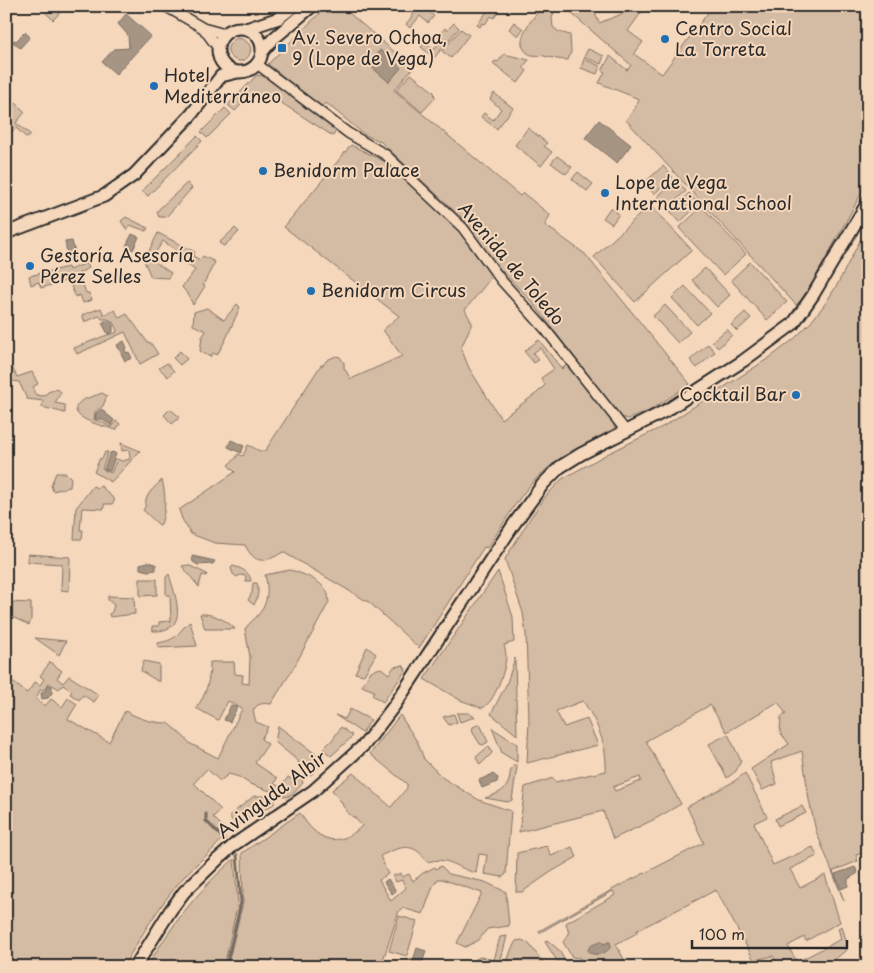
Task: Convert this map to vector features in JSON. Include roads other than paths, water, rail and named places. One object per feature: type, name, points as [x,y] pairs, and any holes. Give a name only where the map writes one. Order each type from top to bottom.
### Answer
[{"type":"street","points":[[165,6],[203,28],[226,34]]},
{"type":"street","points":[[246,29],[279,18],[294,6]]},
{"type":"street","points":[[221,76],[246,72],[257,64],[263,51],[273,39],[312,6]]},
{"type":"street","points":[[6,234],[106,194],[134,175],[191,115],[221,76],[221,61],[218,48],[203,28]]},
{"type":"street","points":[[218,48],[226,34],[239,28],[253,32],[258,37],[263,51]]},
{"type":"street","points":[[221,61],[231,70],[238,72]]},
{"type":"street","name":"Avenida de Toledo","points":[[257,64],[348,133],[386,155],[463,228],[501,280],[546,329],[626,431]]},
{"type":"street","name":"Avinguda Albir","points":[[135,967],[184,892],[218,858],[235,844],[313,791],[365,744],[394,706],[496,550],[543,484],[560,467],[580,454],[667,410],[743,361],[794,324],[813,296],[868,202]]},
{"type":"waterway","points":[[206,814],[206,821],[224,839]]},
{"type":"waterway","points":[[226,967],[241,902],[237,855]]},
{"type":"place","name":"Centro Social La Torreta","points":[[665,39]]},
{"type":"place","name":"Av. Severo Ochoa, 9 (Lope de Vega)","points":[[282,48]]},
{"type":"place","name":"Hotel Mediterráneo","points":[[154,86]]},
{"type":"place","name":"Benidorm Palace","points":[[263,171]]},
{"type":"place","name":"Lope de Vega International School","points":[[605,193]]},
{"type":"place","name":"Gestoría Asesoría Pérez Selles","points":[[30,266]]},
{"type":"place","name":"Benidorm Circus","points":[[311,291]]},
{"type":"place","name":"Cocktail Bar","points":[[796,395]]}]
